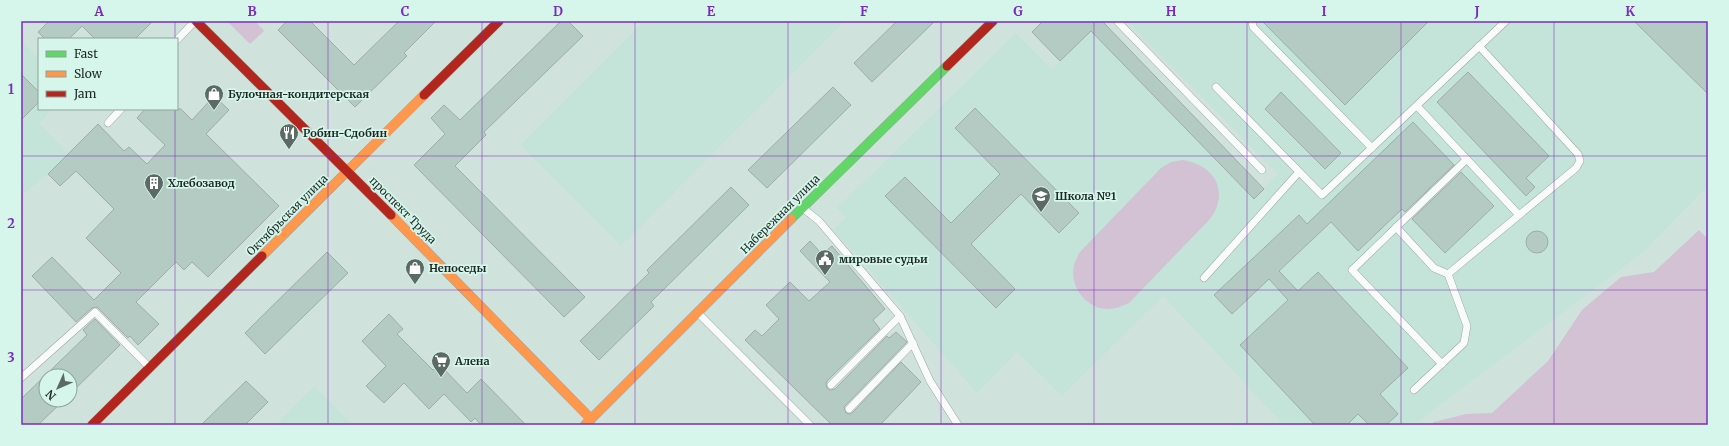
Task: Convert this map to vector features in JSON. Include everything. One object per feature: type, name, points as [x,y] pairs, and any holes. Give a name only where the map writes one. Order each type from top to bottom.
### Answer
[{"type":"street","name":"проспект Труда","points":[[196,21],[348,172],[589,423]]},
{"type":"street","name":"Октябрьская улица","points":[[92,425],[499,21]]},
{"type":"street","name":"Набережная улица","points":[[589,423],[802,208],[993,21]]},
{"type":"lane","points":[[178,39],[196,21]]},
{"type":"lane","points":[[1117,21],[1262,170]]},
{"type":"lane","points":[[1252,21],[1253,27],[1372,148]]},
{"type":"lane","points":[[1216,87],[1322,195],[1506,21]]},
{"type":"lane","points":[[1448,274],[1576,168],[1580,160],[1578,154],[1479,46]]},
{"type":"lane","points":[[1416,106],[1519,215]]},
{"type":"lane","points":[[108,123],[120,110]]},
{"type":"lane","points":[[1442,364],[1352,270],[1467,159]]},
{"type":"lane","points":[[1204,278],[1299,172]]},
{"type":"lane","points":[[802,208],[819,221],[900,316],[930,380],[958,425]]},
{"type":"lane","points":[[1396,227],[1434,268],[1448,274],[1467,326],[1464,342],[1414,390]]},
{"type":"lane","points":[[21,378],[94,312],[149,368]]},
{"type":"lane","points":[[698,313],[810,425]]},
{"type":"lane","points":[[831,385],[900,316]]},
{"type":"lane","points":[[849,409],[913,343]]},
{"type":"shaded area","points":[[227,21],[255,21],[264,31],[250,44]]},
{"type":"shaded area","points":[[644,21],[845,21],[621,246],[520,145]]},
{"type":"shaded area","points":[[1127,21],[1708,21],[1708,186],[1642,253],[1413,425],[1284,425],[1163,296],[1062,396],[1017,352],[977,393],[834,230],[846,217],[837,208],[1016,33],[1052,69],[1091,31],[1254,199],[1278,174]]},
{"type":"shaded area","points":[[22,41],[38,58],[38,110],[51,110],[39,123],[68,154],[48,174],[21,196]]},
{"type":"shaded area","points":[[1183,160],[1200,165],[1212,175],[1216,182],[1219,197],[1214,213],[1129,303],[1108,309],[1100,308],[1086,301],[1081,295],[1074,281],[1074,265],[1079,253],[1161,168],[1171,162]]},
{"type":"shaded area","points":[[1699,230],[1708,239],[1708,425],[1430,425],[1434,422],[1466,414],[1492,413],[1548,361],[1582,310],[1621,277],[1654,272]]},
{"type":"shaded area","points":[[314,386],[353,425],[276,425]]},
{"type":"building","points":[[49,21],[153,21],[136,38],[94,38],[82,26],[70,38],[44,38],[38,32]]},
{"type":"building","points":[[287,21],[310,21],[354,65],[399,21],[436,21],[404,53],[407,56],[355,107],[278,30]]},
{"type":"building","points":[[561,21],[568,21],[583,36],[484,132],[486,135],[455,166],[585,297],[564,317],[414,165],[445,134],[431,118],[444,105],[460,120]]},
{"type":"building","points":[[897,21],[935,21],[872,82],[854,63]]},
{"type":"building","points":[[1043,21],[1102,21],[1264,189],[1254,199],[1091,31],[1060,61],[1032,32]]},
{"type":"building","points":[[1262,21],[1429,21],[1345,105]]},
{"type":"building","points":[[1634,21],[1708,21],[1708,94]]},
{"type":"building","points":[[1468,72],[1549,156],[1526,178],[1535,187],[1526,196],[1437,102]]},
{"type":"building","points":[[21,74],[38,91],[38,103],[21,120]]},
{"type":"building","points":[[833,87],[851,105],[767,188],[748,170]]},
{"type":"building","points":[[1281,92],[1341,153],[1325,169],[1265,109]]},
{"type":"building","name":"Хлебозавод","points":[[214,96],[229,110],[206,134],[279,206],[208,277],[192,262],[184,270],[176,262],[136,302],[159,324],[138,345],[130,336],[128,338],[97,307],[92,308],[76,322],[32,276],[52,257],[94,300],[121,273],[86,238],[114,209],[76,171],[60,186],[48,174],[98,124],[124,151],[129,147],[147,164],[165,145],[137,118],[144,110],[181,109],[192,120]]},
{"type":"building","points":[[975,108],[1079,213],[1059,233],[1021,194],[971,244],[1015,289],[996,308],[885,196],[905,177],[951,223],[1000,174],[955,128]]},
{"type":"building","points":[[1413,122],[1454,165],[1405,212],[1402,209],[1358,251],[1331,222],[1279,271],[1298,291],[1318,272],[1408,368],[1380,394],[1398,414],[1386,425],[1369,425],[1358,414],[1347,425],[1315,425],[1240,345],[1288,300],[1269,279],[1232,314],[1214,295],[1299,215],[1307,224]]},
{"type":"building","points":[[1461,172],[1494,206],[1445,253],[1412,219]]},
{"type":"building","points":[[731,187],[749,205],[651,302],[654,306],[599,360],[580,341],[649,273],[647,270]]},
{"type":"building","points":[[1537,231],[1545,234],[1548,242],[1545,250],[1537,253],[1529,250],[1526,242],[1529,234]]},
{"type":"building","points":[[810,241],[822,254],[832,246],[885,309],[873,320],[880,329],[827,381],[827,388],[830,390],[835,389],[887,336],[889,338],[896,332],[907,342],[844,407],[846,413],[850,414],[853,412],[901,362],[921,382],[880,425],[832,425],[745,340],[755,330],[762,336],[779,319],[766,305],[790,282],[809,301],[830,282],[800,251]]},
{"type":"building","points":[[327,252],[348,273],[265,354],[245,333]]},
{"type":"building","points":[[389,314],[403,329],[397,334],[433,370],[439,364],[467,393],[481,379],[526,425],[481,425],[475,418],[471,422],[444,394],[429,409],[404,383],[384,403],[366,386],[386,366],[362,341]]},
{"type":"building","points":[[95,319],[120,345],[78,386],[78,368],[53,368],[87,335],[83,330]]},
{"type":"building","points":[[246,381],[268,402],[245,425],[201,425]]},
{"type":"building","points":[[38,383],[38,408],[56,408],[38,425],[21,425],[21,399]]},
{"type":"traffic: fast","points":[[791,219],[947,66]]},
{"type":"traffic: slow","points":[[262,256],[424,95]]},
{"type":"traffic: slow","points":[[391,215],[591,419]]},
{"type":"traffic: slow","points":[[585,425],[791,219]]},
{"type":"traffic: jam","points":[[196,21],[391,215]]},
{"type":"traffic: jam","points":[[424,95],[499,21]]},
{"type":"traffic: jam","points":[[947,66],[993,21]]},
{"type":"traffic: jam","points":[[92,425],[262,256]]},
{"type":"place","name":"Булочная-кондитерская","points":[[214,111]]},
{"type":"place","name":"Робин-Сдобин","points":[[289,150]]},
{"type":"place","name":"Хлебозавод","points":[[154,200]]},
{"type":"place","name":"Школа №1","points":[[1041,213]]},
{"type":"place","name":"мировые судьи","points":[[825,276]]},
{"type":"place","name":"Непоседы","points":[[415,285]]},
{"type":"place","name":"Алена","points":[[441,378]]}]
